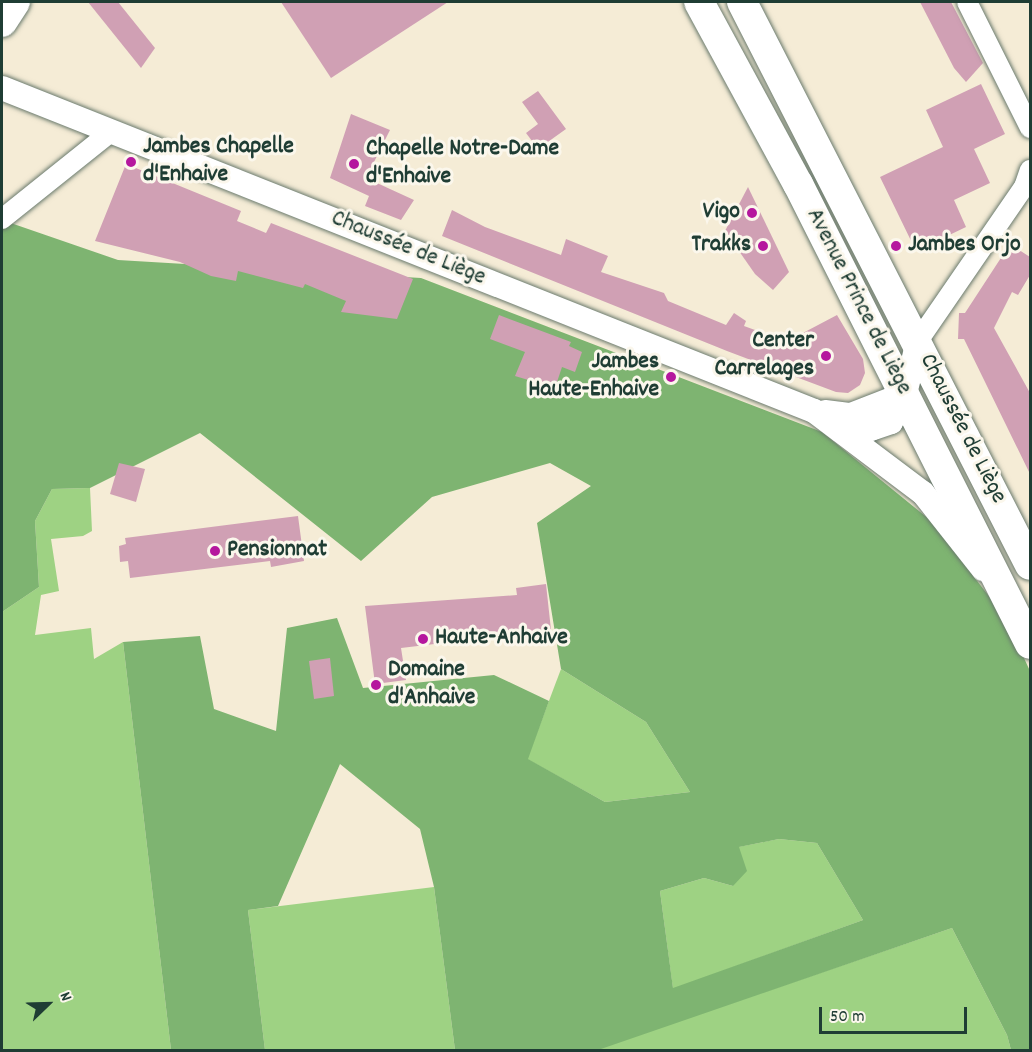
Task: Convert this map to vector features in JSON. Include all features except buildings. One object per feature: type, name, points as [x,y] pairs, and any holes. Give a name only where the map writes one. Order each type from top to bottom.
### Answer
[{"type":"main road","points":[[2,22],[15,2]]},
{"type":"main road","name":"Avenue Prince de Liège","points":[[699,2],[905,394],[1011,605]]},
{"type":"main road","name":"Avenue Prince de Liège","points":[[742,2],[918,341]]},
{"type":"main road","name":"Chaussée de Liège","points":[[918,341],[1030,566]]},
{"type":"main road","name":"Chaussée de Liège","points":[[1011,605],[1030,645]]},
{"type":"street","points":[[967,2],[1030,128]]},
{"type":"street","name":"Chaussée de Liège","points":[[2,88],[814,411],[923,493],[1011,605]]},
{"type":"street","points":[[2,219],[112,131]]},
{"type":"street","points":[[918,341],[1024,187],[1030,170]]},
{"type":"street","name":"Chaussée de Liège","points":[[840,430],[872,429],[891,422],[905,394],[918,341]]},
{"type":"street","name":"Chaussée de Liège","points":[[814,411],[851,415],[905,394]]},
{"type":"green space","points":[[2,220],[118,260],[421,278],[822,432],[930,520],[1005,617],[1030,671],[1030,1050],[1011,1050],[1007,1035],[952,928],[598,1050],[455,1050],[434,887],[420,829],[340,764],[278,906],[248,910],[265,1050],[171,1050],[123,642],[200,636],[214,709],[276,731],[287,628],[337,618],[363,688],[494,675],[549,701],[528,759],[605,802],[690,792],[646,722],[561,669],[537,523],[591,486],[550,463],[432,497],[361,561],[200,433],[90,488],[52,489],[35,521],[39,587],[2,612]],"holes":[[[779,839],[817,843],[863,920],[673,988],[660,891],[704,878],[733,886],[747,871],[739,847]]]},
{"type":"green space","points":[[90,488],[92,531],[83,536],[51,539],[59,591],[41,595],[35,635],[91,628],[94,659],[123,642],[171,1050],[2,1050],[2,612],[39,587],[35,521],[52,489]]},
{"type":"green space","points":[[561,669],[646,722],[690,792],[605,802],[527,759]]},
{"type":"green space","points":[[779,839],[817,843],[863,920],[673,989],[660,891],[704,878],[733,886],[738,847]]},
{"type":"green space","points":[[434,887],[455,1050],[265,1050],[248,910]]},
{"type":"green space","points":[[952,928],[1007,1035],[1011,1050],[594,1050]]},
{"type":"place","name":"Jambes Chapelle d'Enhaive","points":[[131,162]]},
{"type":"place","name":"Chapelle Notre-Dame d'Enhaive","points":[[354,164]]},
{"type":"place","name":"Vigo","points":[[752,213]]},
{"type":"place","name":"Trakks","points":[[763,246]]},
{"type":"place","name":"Jambes Orjo","points":[[896,246]]},
{"type":"place","name":"Center Carrelages","points":[[826,356]]},
{"type":"place","name":"Jambes Haute-Enhaive","points":[[671,377]]},
{"type":"place","name":"Pensionnat","points":[[215,551]]},
{"type":"place","name":"Haute-Anhaive","points":[[423,639]]},
{"type":"place","name":"Domaine d'Anhaive","points":[[376,685]]}]
